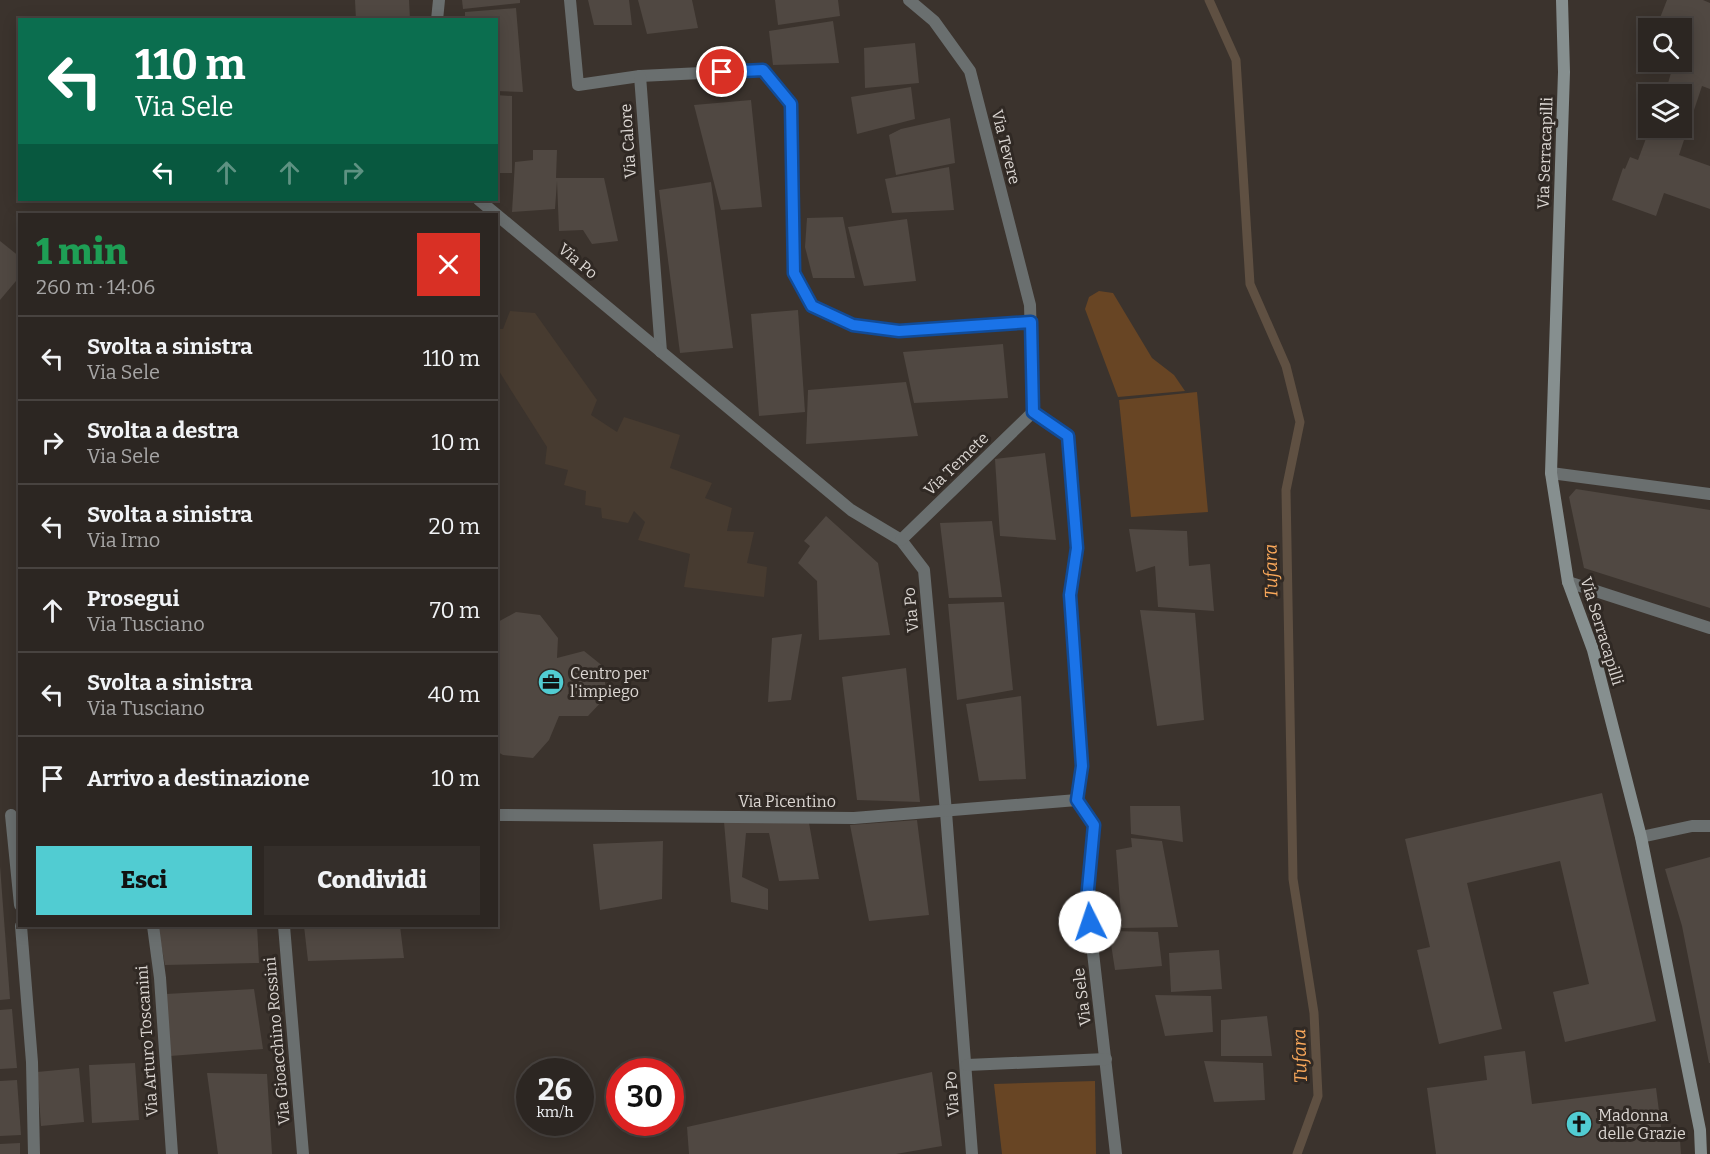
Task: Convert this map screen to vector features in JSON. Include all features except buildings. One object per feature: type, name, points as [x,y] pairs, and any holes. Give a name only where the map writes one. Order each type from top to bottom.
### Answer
[{"type":"street","points":[[437,18],[439,0]]},
{"type":"street","name":"Via Calore","points":[[570,0],[578,85],[640,76],[661,351]]},
{"type":"street","name":"Via Tevere","points":[[909,0],[934,21],[970,71],[1030,304],[1031,322]]},
{"type":"street","name":"Via Serracapilli","points":[[1562,0],[1564,72],[1551,473],[1568,582],[1593,650],[1641,837],[1700,1130],[1701,1154]]},
{"type":"street","points":[[640,76],[763,70],[791,104],[791,227],[794,273],[812,306],[853,325],[899,331],[1031,322],[1033,412],[1068,436],[1077,548],[1070,595],[1082,766],[1077,800]]},
{"type":"street","name":"Via Po","points":[[480,201],[495,213]]},
{"type":"street","name":"Via Po","points":[[498,216],[850,510],[902,540],[924,570],[967,1065],[972,1154]]},
{"type":"street","name":"Via Temete","points":[[902,540],[1033,412]]},
{"type":"street","points":[[1551,473],[1710,494]]},
{"type":"street","points":[[1568,582],[1710,628]]},
{"type":"street","name":"Via Picentino","points":[[498,815],[854,818],[1077,800]]},
{"type":"street","name":"Via Sele","points":[[1077,800],[1094,825],[1087,900],[1116,1154]]},
{"type":"street","points":[[10,816],[18,887]]},
{"type":"street","points":[[1641,837],[1692,826],[1710,826]]},
{"type":"street","points":[[21,927],[32,1062],[34,1154]]},
{"type":"street","name":"Via Arturo Toscanini","points":[[153,927],[160,978],[172,1154]]},
{"type":"street","name":"Via Gioacchino Rossini","points":[[284,927],[303,1154]]},
{"type":"street","points":[[967,1065],[1106,1059]]},
{"type":"shaded area","points":[[1099,291],[1113,293],[1152,358],[1174,375],[1185,391],[1118,397],[1085,309],[1089,297]]},
{"type":"shaded area","points":[[510,311],[535,313],[597,400],[591,415],[617,432],[624,417],[680,435],[670,468],[712,483],[705,498],[732,508],[727,531],[754,532],[747,563],[767,567],[764,597],[684,587],[690,554],[638,540],[645,522],[634,511],[628,523],[602,518],[601,508],[585,505],[586,491],[564,485],[568,470],[545,464],[547,447],[498,370],[498,329],[503,329]]},
{"type":"shaded area","points":[[1197,392],[1208,512],[1131,517],[1119,400]]},
{"type":"shaded area","points":[[1095,1081],[1096,1154],[1002,1154],[994,1084]]},
{"type":"waterway","name":"Tufara","points":[[1209,0],[1236,60],[1250,284],[1286,366],[1300,422],[1286,490],[1293,879],[1314,1013],[1318,1096],[1297,1154]]},
{"type":"place","name":"Centro per l'impiego","points":[[551,682]]},
{"type":"place","name":"Madonna delle Grazie","points":[[1579,1124]]},
{"type":"route","points":[[722,72],[763,70],[791,104],[791,227],[794,273],[812,306],[853,325],[899,331],[1031,322],[1033,412],[1068,436],[1077,548],[1070,595],[1082,766],[1077,800],[1094,825],[1087,900],[1090,922]]}]
